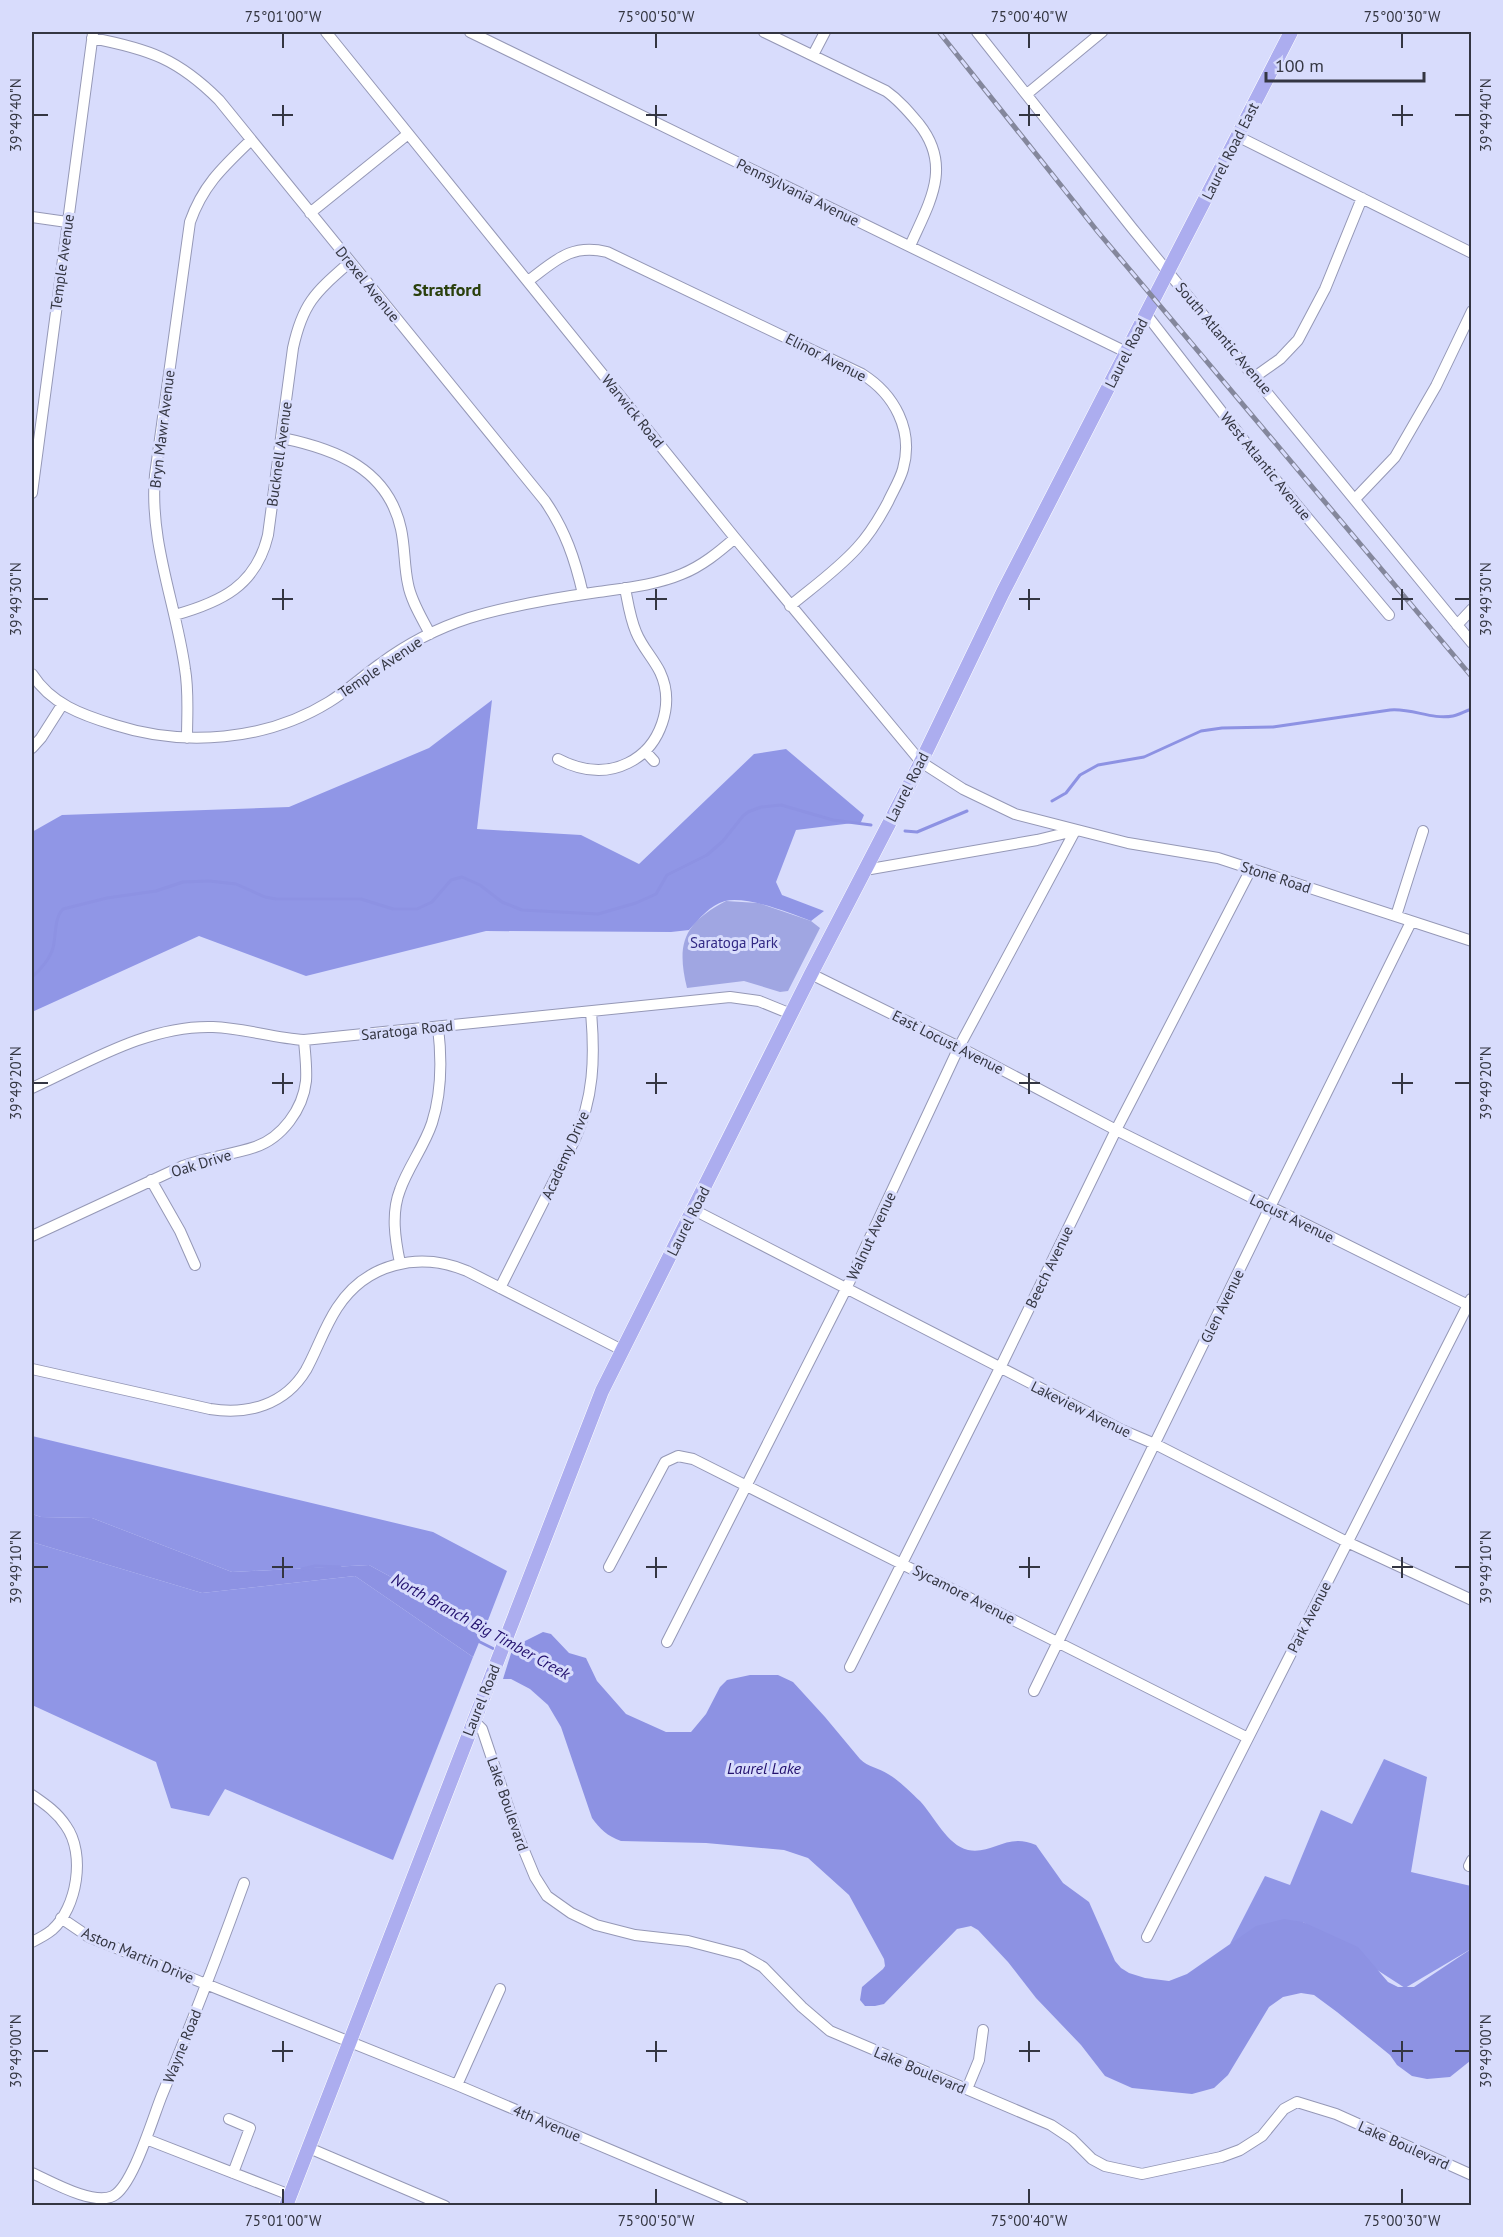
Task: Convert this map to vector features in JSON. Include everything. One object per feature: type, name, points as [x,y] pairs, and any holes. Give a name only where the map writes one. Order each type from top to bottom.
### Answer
[{"type":"main road","name":"Laurel Road East","points":[[1168,271],[1291,32]]},
{"type":"main road","name":"Laurel Road","points":[[288,2200],[602,1390],[811,974],[921,762],[1003,592],[1168,271]]},
{"type":"street","name":"Warwick Road","points":[[326,32],[790,606],[921,762],[949,781]]},
{"type":"street","name":"Pennsylvania Avenue","points":[[470,32],[1126,352]]},
{"type":"street","points":[[764,32],[869,82],[894,97],[929,138],[935,154],[936,182],[910,246]]},
{"type":"street","points":[[813,55],[825,32]]},
{"type":"street","name":"South Atlantic Avenue","points":[[977,32],[1168,271],[1472,643]]},
{"type":"street","points":[[1027,94],[1102,32]]},
{"type":"street","name":"Drexel Avenue","points":[[93,35],[157,55],[189,72],[219,100],[545,501],[572,549],[583,594]]},
{"type":"street","name":"Temple Avenue","points":[[32,493],[93,35]]},
{"type":"street","points":[[310,213],[408,134]]},
{"type":"street","points":[[1237,136],[1472,253]]},
{"type":"street","name":"Bryn Mawr Avenue","points":[[186,738],[187,683],[175,615],[157,538],[154,494],[187,236],[194,210],[204,190],[221,169],[251,140]]},
{"type":"street","points":[[1256,376],[1280,359],[1298,340],[1324,289],[1362,198]]},
{"type":"street","points":[[32,217],[68,222]]},
{"type":"street","name":"Elinor Avenue","points":[[528,281],[556,259],[571,252],[588,249],[607,252],[862,374],[878,384],[888,396],[901,418],[905,433],[906,455],[901,476],[878,520],[858,547],[790,606]]},
{"type":"street","name":"Bucknell Avenue","points":[[175,615],[208,604],[239,587],[256,567],[266,547],[293,348],[299,323],[314,295],[350,262]]},
{"type":"street","points":[[1355,499],[1395,457],[1437,386],[1472,311]]},
{"type":"street","name":"West Atlantic Avenue","points":[[1146,314],[1259,460],[1389,615]]},
{"type":"street","points":[[282,438],[308,443],[345,457],[363,468],[379,485],[398,517],[403,536],[409,590],[430,634]]},
{"type":"street","name":"Temple Avenue","points":[[32,674],[45,691],[62,705],[121,727],[157,735],[186,738],[252,732],[299,717],[330,702],[382,662],[430,634],[456,623],[501,609],[625,588],[683,574],[703,563],[735,538]]},
{"type":"street","points":[[558,759],[576,768],[597,771],[622,766],[645,751],[657,735],[662,723],[666,692],[660,673],[635,630],[625,588]]},
{"type":"street","points":[[1457,625],[1472,609]]},
{"type":"street","points":[[32,748],[62,705]]},
{"type":"street","points":[[645,751],[654,761]]},
{"type":"street","name":"Stone Road","points":[[949,781],[1016,814],[1128,843],[1218,858],[1472,941]]},
{"type":"street","name":"Stone Road","points":[[865,870],[1076,831]]},
{"type":"street","name":"Walnut Avenue","points":[[667,1642],[846,1289],[959,1047],[1076,831]]},
{"type":"street","points":[[1396,916],[1424,831]]},
{"type":"street","name":"Beech Avenue","points":[[850,1666],[1000,1368],[1116,1130],[1251,868]]},
{"type":"street","name":"Glen Avenue","points":[[1034,1691],[1412,922]]},
{"type":"street","name":"East Locust Avenue","points":[[811,974],[959,1047],[1116,1130]]},
{"type":"street","name":"Saratoga Road","points":[[32,1088],[133,1042],[172,1030],[214,1027],[304,1040],[730,998],[759,1001],[791,1014]]},
{"type":"street","name":"Academy Drive","points":[[500,1288],[574,1141],[584,1116],[592,1084],[594,1058],[591,1012]]},
{"type":"street","points":[[400,1263],[395,1233],[397,1200],[434,1114],[441,1072],[438,1027]]},
{"type":"street","name":"Oak Drive","points":[[32,1236],[151,1180],[200,1160],[253,1148],[268,1140],[281,1130],[297,1110],[304,1093],[306,1071],[304,1040]]},
{"type":"street","name":"Locust Avenue","points":[[1116,1130],[1270,1207],[1470,1301]]},
{"type":"street","points":[[151,1180],[180,1231],[195,1265]]},
{"type":"street","name":"Lakeview Avenue","points":[[694,1210],[1122,1430],[1155,1444],[1347,1542],[1472,1600]]},
{"type":"street","points":[[32,1370],[210,1409],[237,1411],[253,1409],[280,1398],[298,1382],[336,1309],[346,1296],[373,1275],[400,1263],[423,1261],[449,1265],[500,1288],[622,1350]]},
{"type":"street","name":"Park Avenue","points":[[1147,1937],[1470,1301]]},
{"type":"street","name":"Sycamore Avenue","points":[[609,1567],[664,1462],[678,1456],[693,1459],[1248,1738]]},
{"type":"street","name":"Lake Boulevard","points":[[473,1720],[482,1729],[518,1836],[535,1877],[547,1896],[571,1913],[596,1925],[635,1935],[688,1941],[742,1955],[763,1967],[802,2007],[830,2031],[1052,2125],[1072,2139],[1092,2159],[1105,2166],[1142,2174],[1240,2150],[1262,2136],[1284,2109],[1297,2102],[1336,2114],[1472,2175]]},
{"type":"street","points":[[32,1795],[54,1811],[68,1828],[76,1849],[78,1869],[73,1893],[61,1918],[51,1931],[32,1942]]},
{"type":"street","name":"Wayne Road","points":[[32,2173],[81,2194],[100,2199],[113,2196],[124,2185],[146,2139],[244,1883]]},
{"type":"street","name":"Aston Martin Drive","points":[[61,1918],[88,1937],[351,2042]]},
{"type":"street","points":[[457,2085],[500,1989]]},
{"type":"street","points":[[968,2089],[979,2060],[983,2031]]},
{"type":"street","name":"4th Avenue","points":[[351,2042],[457,2085],[716,2200],[743,2205]]},
{"type":"street","points":[[229,2119],[250,2128],[233,2173]]},
{"type":"street","points":[[146,2139],[233,2173],[288,2200]]},
{"type":"street","points":[[309,2148],[445,2205]]},
{"type":"green space","name":"Saratoga Park","points":[[726,901],[758,903],[811,921],[820,928],[788,991],[780,992],[744,981],[687,988],[683,946],[687,936],[692,926],[712,909]]},
{"type":"shaded area","points":[[492,700],[477,829],[581,835],[639,864],[754,754],[786,749],[864,815],[861,822],[796,830],[776,882],[782,895],[824,911],[811,921],[757,903],[725,901],[710,909],[689,930],[671,932],[486,931],[306,976],[199,936],[32,1012],[32,832],[62,815],[289,807],[429,748]]},
{"type":"shaded area","points":[[32,1436],[433,1532],[507,1571],[485,1628],[369,1565],[232,1572],[92,1518],[41,1517],[32,1514]]},
{"type":"shaded area","points":[[32,1542],[202,1593],[355,1576],[473,1657],[393,1860],[225,1789],[209,1816],[171,1808],[156,1762],[32,1705]]},
{"type":"shaded area","points":[[1384,1759],[1427,1777],[1411,1872],[1471,1886],[1471,1949],[1405,1988],[1303,1922],[1230,1944],[1265,1876],[1290,1885],[1321,1810],[1352,1824]]},
{"type":"water","points":[[32,1514],[41,1517],[92,1518],[232,1572],[369,1565],[485,1628],[473,1657],[355,1576],[202,1593],[32,1542]]},
{"type":"water","name":"Laurel Lake","points":[[543,1632],[551,1634],[569,1653],[586,1658],[597,1681],[626,1714],[666,1732],[691,1732],[706,1714],[720,1687],[727,1680],[750,1675],[778,1675],[793,1682],[860,1759],[901,1783],[920,1801],[947,1836],[960,1847],[977,1851],[1017,1841],[1036,1845],[1063,1883],[1089,1902],[1115,1961],[1129,1973],[1169,1981],[1187,1974],[1256,1926],[1284,1919],[1303,1922],[1358,1947],[1388,1982],[1398,1987],[1414,1987],[1471,1949],[1470,2061],[1450,2077],[1427,2079],[1412,2076],[1337,2012],[1314,1995],[1301,1993],[1283,1997],[1269,2007],[1228,2075],[1214,2088],[1192,2094],[1132,2088],[1105,2076],[1081,2045],[1036,1998],[1008,1962],[978,1930],[971,1926],[957,1929],[884,2004],[865,2006],[860,2000],[862,1987],[883,1969],[884,1959],[849,1895],[808,1858],[784,1850],[706,1843],[621,1841],[598,1826],[592,1818],[561,1727],[548,1705],[530,1689],[511,1679],[503,1679],[513,1647]]},
{"type":"waterway","points":[[1052,801],[1066,793],[1080,775],[1098,765],[1144,757],[1201,731],[1222,728],[1273,727],[1390,710],[1445,717],[1472,709]]},
{"type":"waterway","points":[[32,977],[50,955],[56,923],[63,909],[107,898],[156,891],[183,882],[209,881],[236,884],[265,897],[276,899],[361,899],[393,909],[417,909],[432,902],[451,880],[462,877],[480,885],[502,902],[522,910],[598,914],[636,903],[656,894],[667,875],[707,855],[723,841],[743,816],[761,807],[781,805],[833,820],[871,825]]},
{"type":"waterway","points":[[905,831],[917,832],[967,811]]},
{"type":"waterway","name":"North Branch Big Timber Creek","points":[[302,1569],[315,1566],[340,1567]]},
{"type":"waterway","name":"North Branch Big Timber Creek","points":[[478,1641],[496,1650]]},
{"type":"railway","points":[[939,32],[1098,232],[1472,677]]},
{"type":"district","name":"Stratford","points":[[447,289]]}]
